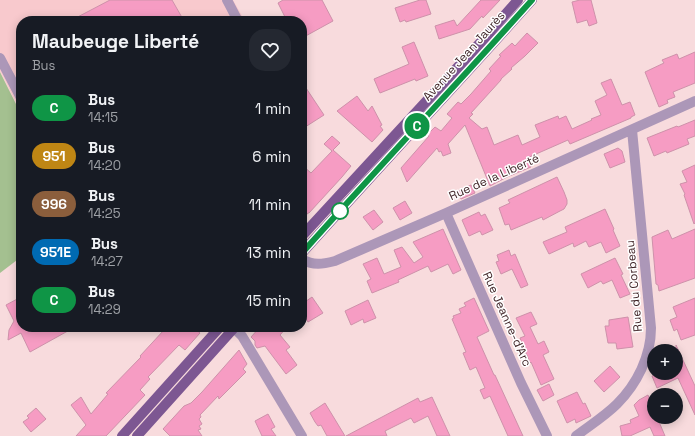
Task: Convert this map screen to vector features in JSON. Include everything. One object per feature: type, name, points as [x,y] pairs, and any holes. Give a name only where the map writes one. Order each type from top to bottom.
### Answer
[{"type":"main road","name":"Avenue Jean Jaurès","points":[[307,231],[474,50],[518,0]]},
{"type":"main road","name":"Avenue Jean Jaurès","points":[[307,247],[532,0]]},
{"type":"main road","points":[[122,436],[216,332]]},
{"type":"main road","points":[[137,436],[230,332]]},
{"type":"street","points":[[227,0],[235,16]]},
{"type":"street","points":[[0,58],[16,88]]},
{"type":"street","name":"Rue de la Liberté","points":[[307,262],[322,264],[335,260],[695,101]]},
{"type":"street","name":"Rue du Corbeau","points":[[576,436],[609,411],[625,395],[643,365],[647,356],[651,337],[632,130]]},
{"type":"street","name":"Rue Jeanne-d'Arc","points":[[446,212],[521,383],[547,436]]},
{"type":"street","points":[[238,332],[302,436]]},
{"type":"shaded area","points":[[0,0],[233,0],[242,16],[16,16],[16,102],[0,71]]},
{"type":"green space","points":[[0,72],[16,104],[16,261],[0,273]]},
{"type":"building","points":[[110,0],[172,0],[181,16],[80,16]]},
{"type":"building","points":[[283,0],[322,0],[333,21],[307,35],[307,16],[284,16],[278,3]]},
{"type":"building","points":[[420,0],[426,0],[431,14],[406,22],[405,20],[400,22],[395,8]]},
{"type":"building","points":[[481,0],[500,0],[470,29],[439,39],[435,26],[454,20],[457,26]]},
{"type":"building","points":[[591,0],[597,23],[589,26],[587,20],[577,23],[572,2]]},
{"type":"building","points":[[527,33],[538,43],[511,68],[512,69],[501,79],[471,113],[473,114],[469,118],[482,129],[487,127],[494,145],[518,135],[522,145],[540,137],[535,125],[558,116],[559,119],[566,116],[572,129],[601,115],[595,101],[607,95],[601,83],[611,79],[622,105],[630,102],[635,115],[570,144],[568,140],[527,158],[531,167],[490,186],[465,125],[448,144],[451,153],[443,156],[441,151],[439,152],[437,148],[407,182],[401,168],[429,136],[427,135],[435,127],[441,131],[452,118],[447,114],[458,102],[461,104],[471,94],[491,71],[489,69],[501,56],[499,55],[512,43],[515,46]]},
{"type":"building","points":[[414,42],[428,76],[416,81],[415,79],[380,93],[374,79],[409,64],[402,47]]},
{"type":"building","points":[[695,52],[695,83],[673,92],[675,97],[667,100],[668,103],[659,107],[645,72],[664,63],[662,60],[677,54],[679,59]]},
{"type":"building","points":[[307,90],[324,115],[307,126]]},
{"type":"building","points":[[357,96],[368,111],[372,106],[382,125],[380,126],[383,130],[372,142],[337,111]]},
{"type":"building","points":[[695,120],[695,136],[687,139],[689,144],[667,153],[666,151],[654,156],[647,138]]},
{"type":"building","points":[[332,136],[340,143],[333,150],[351,166],[307,214],[307,169],[311,173],[332,151],[324,144]]},
{"type":"building","points":[[618,148],[622,151],[625,162],[610,168],[604,154]]},
{"type":"building","points":[[695,165],[694,224],[684,195],[685,194],[680,184],[687,182],[682,171]]},
{"type":"building","points":[[557,177],[567,200],[567,204],[564,209],[543,220],[542,217],[511,230],[509,224],[505,225],[499,208],[510,203],[508,200]]},
{"type":"building","points":[[471,185],[475,193],[461,199],[458,191]]},
{"type":"building","points":[[405,201],[412,213],[400,220],[393,208]]},
{"type":"building","points":[[605,209],[620,246],[606,253],[601,242],[589,247],[586,241],[574,247],[573,243],[549,254],[543,242],[567,232],[565,227]]},
{"type":"building","points":[[374,210],[383,222],[373,230],[363,217]]},
{"type":"building","points":[[479,212],[481,216],[485,214],[493,230],[482,235],[480,231],[469,236],[462,220]]},
{"type":"building","points":[[443,229],[461,270],[453,274],[448,264],[431,272],[428,266],[398,280],[399,282],[372,293],[367,281],[371,279],[363,264],[377,258],[384,274],[401,267],[394,250],[402,247],[414,263],[423,257],[413,242]]},
{"type":"building","points":[[695,229],[695,278],[659,291],[658,285],[656,284],[652,237],[668,230],[672,239]]},
{"type":"building","points":[[509,250],[511,256],[515,254],[528,285],[521,288],[512,269],[501,274],[496,262],[499,261],[497,255]]},
{"type":"building","points":[[615,258],[623,274],[621,275],[630,294],[620,298],[612,280],[603,284],[601,281],[588,288],[581,274]]},
{"type":"building","points":[[312,297],[323,313],[308,322],[307,320],[307,300]]},
{"type":"building","points":[[474,298],[489,331],[477,337],[523,436],[508,436],[490,396],[484,399],[480,390],[485,388],[476,367],[470,370],[463,353],[466,352],[452,319],[454,318],[453,316],[461,313],[459,309],[466,306],[464,303]]},
{"type":"building","points":[[695,298],[695,335],[681,340],[677,329],[674,331],[670,320],[677,317],[673,307]]},
{"type":"building","points":[[16,300],[16,332],[66,332],[30,352],[21,333],[8,340],[9,330],[14,321],[6,305]]},
{"type":"building","points":[[368,300],[376,318],[364,323],[363,319],[351,325],[345,311]]},
{"type":"building","points":[[531,312],[537,324],[530,327],[538,344],[544,341],[549,352],[543,355],[554,379],[541,385],[520,338],[525,336],[516,318]]},
{"type":"building","points":[[628,317],[633,347],[617,349],[616,343],[608,343],[605,326],[609,326],[609,320]]},
{"type":"building","points":[[162,332],[200,333],[185,350],[179,345],[148,377],[150,379],[140,390],[145,395],[106,436],[76,436],[86,425],[71,405],[81,397],[91,414],[108,394],[106,393],[141,357],[140,356]]},
{"type":"building","points":[[256,332],[283,332],[280,335],[290,347],[286,350],[297,365],[286,374],[265,346],[257,348],[255,341],[251,337]]},
{"type":"building","points":[[239,350],[247,364],[243,369],[246,372],[219,399],[218,396],[200,415],[201,417],[199,419],[202,424],[199,426],[201,429],[198,430],[202,436],[170,436],[163,429],[184,406],[191,403],[202,392]]},
{"type":"building","points":[[683,360],[695,386],[695,415],[683,388],[679,380],[683,380]]},
{"type":"building","points":[[610,366],[620,377],[604,392],[594,381]]},
{"type":"building","points":[[654,380],[674,380],[657,388]]},
{"type":"building","points":[[549,384],[554,395],[543,401],[537,390]]},
{"type":"building","points":[[577,392],[583,404],[585,403],[591,416],[576,423],[575,419],[567,423],[557,401]]},
{"type":"building","points":[[647,396],[647,424],[660,424],[665,436],[654,436],[650,427],[630,436],[622,436],[620,426],[631,423],[630,420],[639,416],[634,405]]},
{"type":"building","points":[[432,397],[450,436],[437,436],[428,416],[414,423],[411,418],[385,431],[387,436],[346,436],[418,398],[420,402]]},
{"type":"building","points":[[325,403],[345,436],[327,436],[321,425],[318,426],[315,422],[310,413]]},
{"type":"building","points":[[36,408],[46,419],[31,432],[23,422],[29,418],[27,416]]},
{"type":"building","points":[[268,414],[275,427],[271,429],[276,436],[262,436],[255,421]]},
{"type":"bus line","name":"C","points":[[307,247],[532,0]]}]
